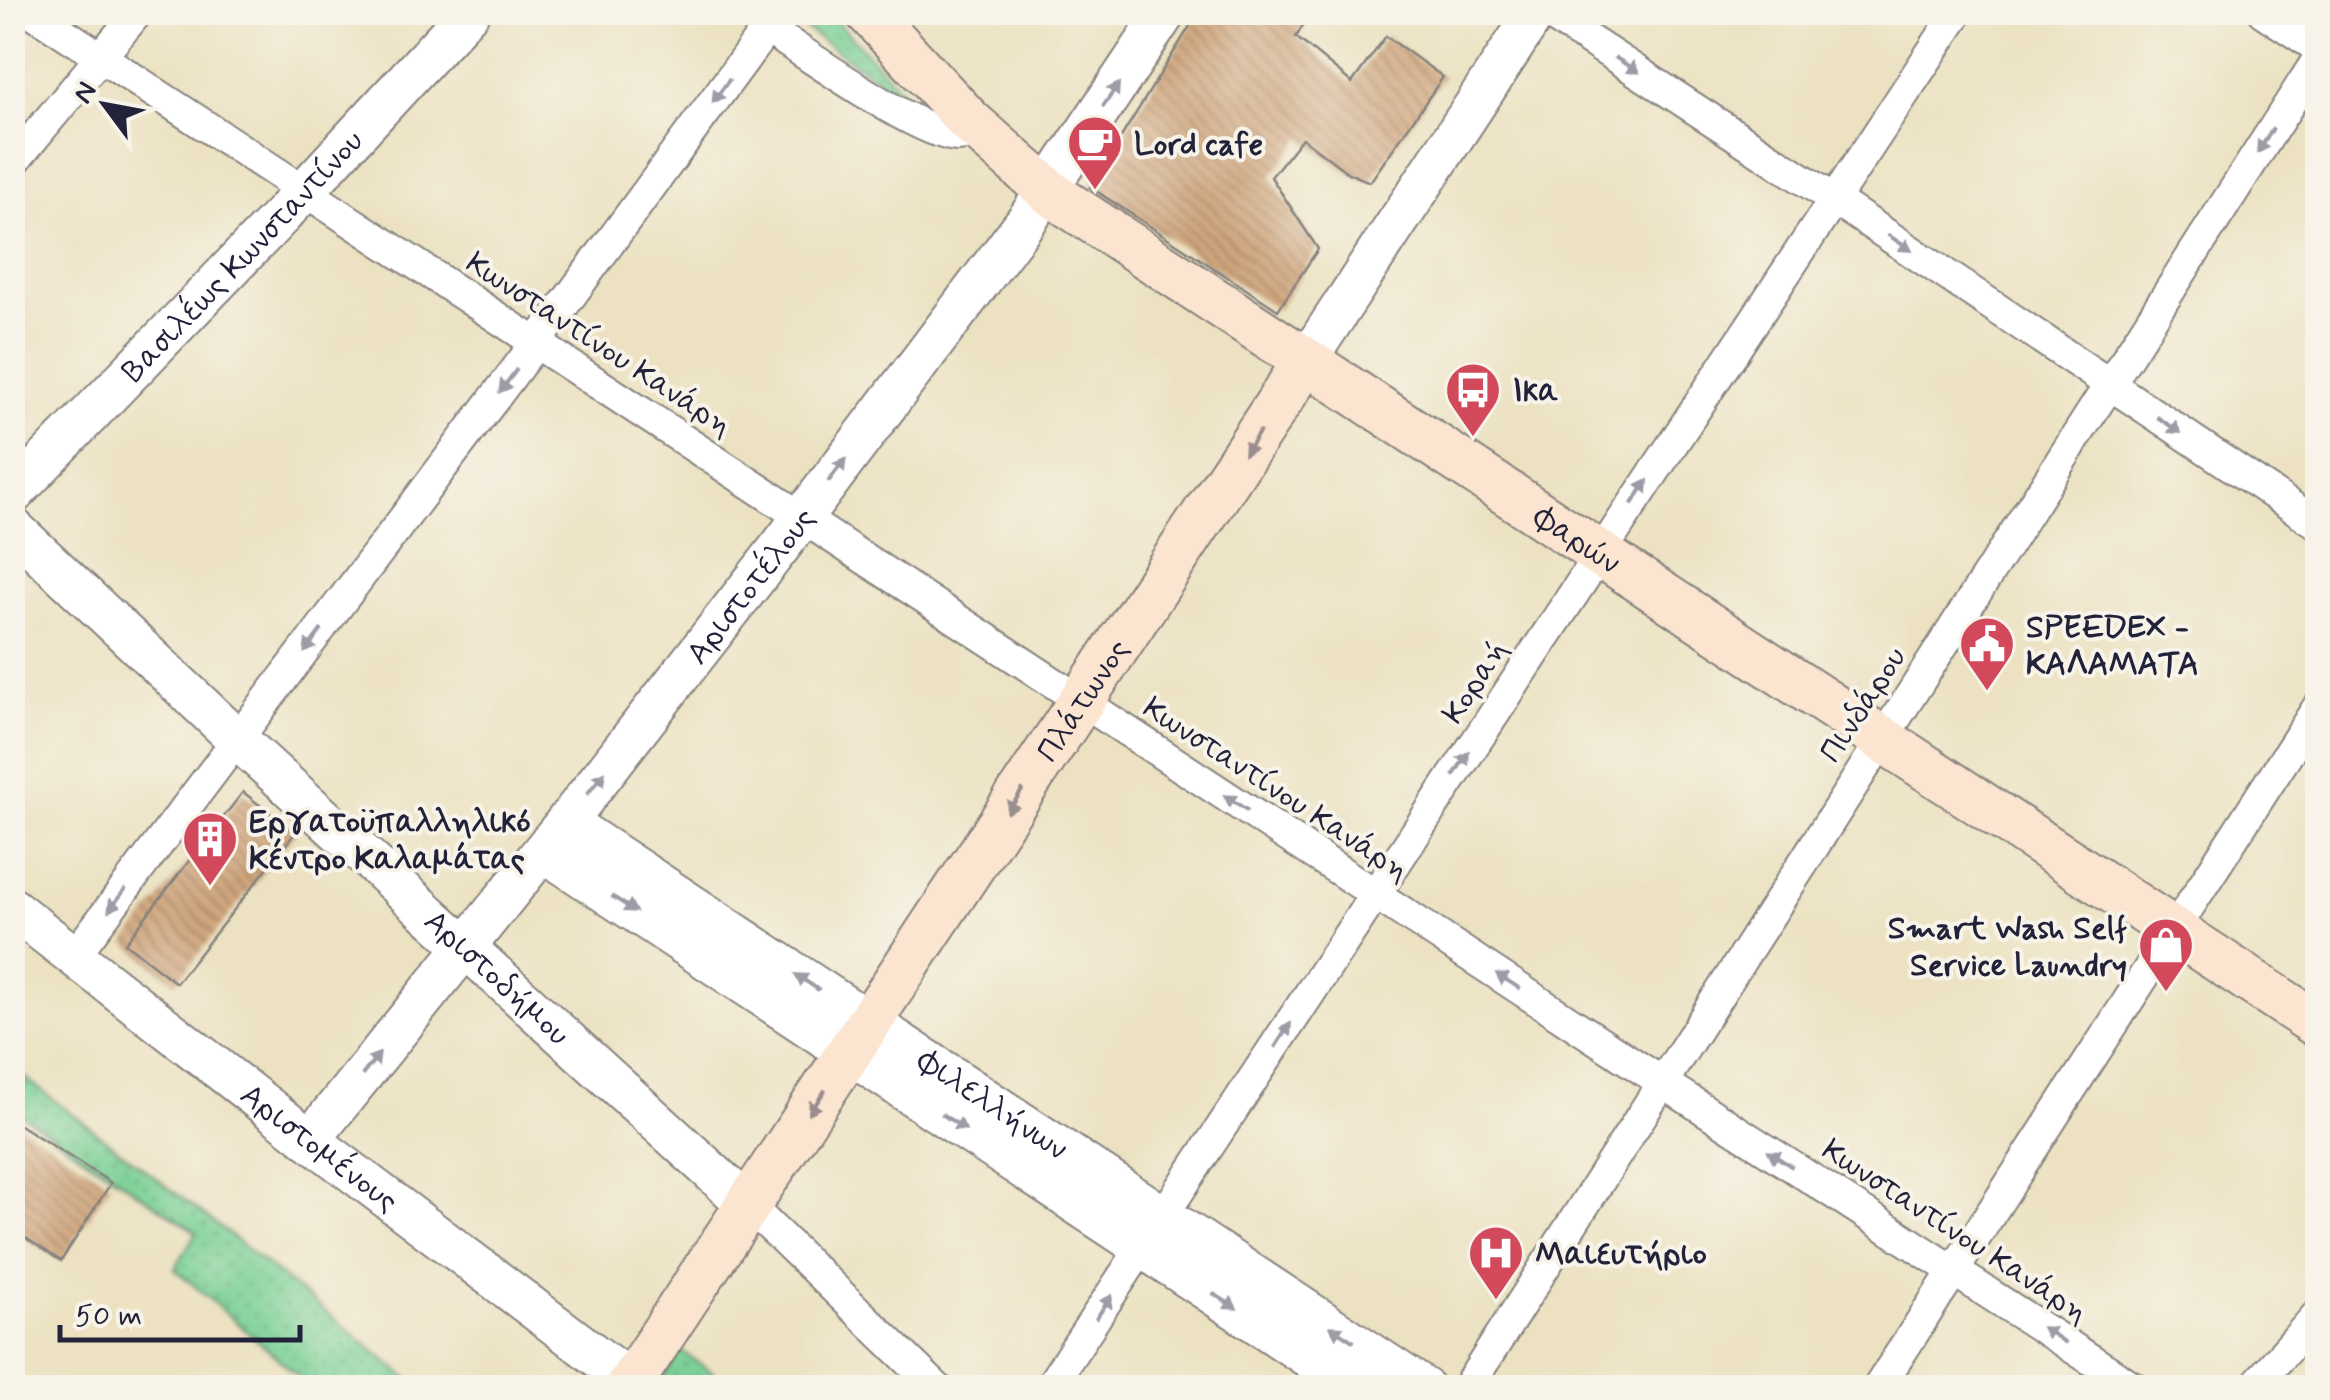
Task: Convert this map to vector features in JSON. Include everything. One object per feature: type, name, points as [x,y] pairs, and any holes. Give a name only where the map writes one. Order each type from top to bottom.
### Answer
[{"type":"main road","name":"Φαρών","points":[[868,12],[980,132],[1046,190],[2318,1026]]},
{"type":"main road","name":"Πλάτωνος","points":[[629,1385],[1306,361]]},
{"type":"street","name":"Κωνσταντίνου Κανάρη","points":[[32,12],[1660,1081],[2136,1388]]},
{"type":"street","points":[[12,164],[138,12]]},
{"type":"street","name":"Βασιλέως Κωνσταντίνου","points":[[12,495],[469,12]]},
{"type":"street","name":"Αριστοτέλους","points":[[310,1140],[554,836],[802,516],[1046,190],[1166,12]]},
{"type":"street","name":"Πλάτωνος","points":[[1306,361],[1536,12]]},
{"type":"street","points":[[1546,12],[1835,200],[2318,524]]},
{"type":"street","name":"Κοραή","points":[[1050,1388],[1958,12]]},
{"type":"street","points":[[2263,12],[2318,48]]},
{"type":"street","points":[[74,956],[773,21],[886,105],[929,128],[956,136],[980,132]]},
{"type":"street","name":"Πινδάρου","points":[[1467,1388],[1660,1081],[2318,59]]},
{"type":"street","name":"Αριστοδήμου","points":[[12,528],[238,740],[748,1205],[937,1388]]},
{"type":"street","points":[[1878,1388],[2318,707]]},
{"type":"street","name":"Φιλελλήνων","points":[[554,836],[1154,1233],[1424,1388]]},
{"type":"street","name":"Αριστομένους","points":[[12,908],[629,1385]]},
{"type":"street","name":"Φιλελλήνων","points":[[1154,1233],[1355,1388]]},
{"type":"street","points":[[2253,1388],[2318,1314]]},
{"type":"green space","points":[[808,13],[829,13],[901,90],[898,94],[800,25]]},
{"type":"green space","points":[[12,1068],[207,1217],[419,1387],[311,1387],[175,1269],[196,1232],[13,1109]]},
{"type":"green space","points":[[681,1351],[734,1387],[657,1387]]},
{"type":"building","points":[[1208,12],[1311,12],[1296,37],[1352,83],[1386,36],[1443,77],[1370,182],[1348,173],[1302,138],[1271,177],[1318,249],[1278,310],[1090,187],[1195,18],[1202,21]]},
{"type":"building","name":"Εργατοϋπαλληλικό Κέντρο Καλαμάτας","points":[[243,792],[295,833],[176,983],[125,943]]},
{"type":"building","points":[[12,1120],[111,1183],[61,1261],[12,1229]]},
{"type":"place","name":"Lord cafe","points":[[1095,192]]},
{"type":"place","name":"Ικα","points":[[1473,439]]},
{"type":"place","name":"SPEEDEX - ΚΑΛΑΜΑΤΑ","points":[[1987,693]]},
{"type":"place","name":"Εργατοϋπαλληλικό Κέντρο Καλαμάτας","points":[[210,888]]},
{"type":"place","name":"Smart Wash Self Service Laundry","points":[[2166,994]]},
{"type":"place","name":"Μαιευτήριο","points":[[1496,1302]]}]
